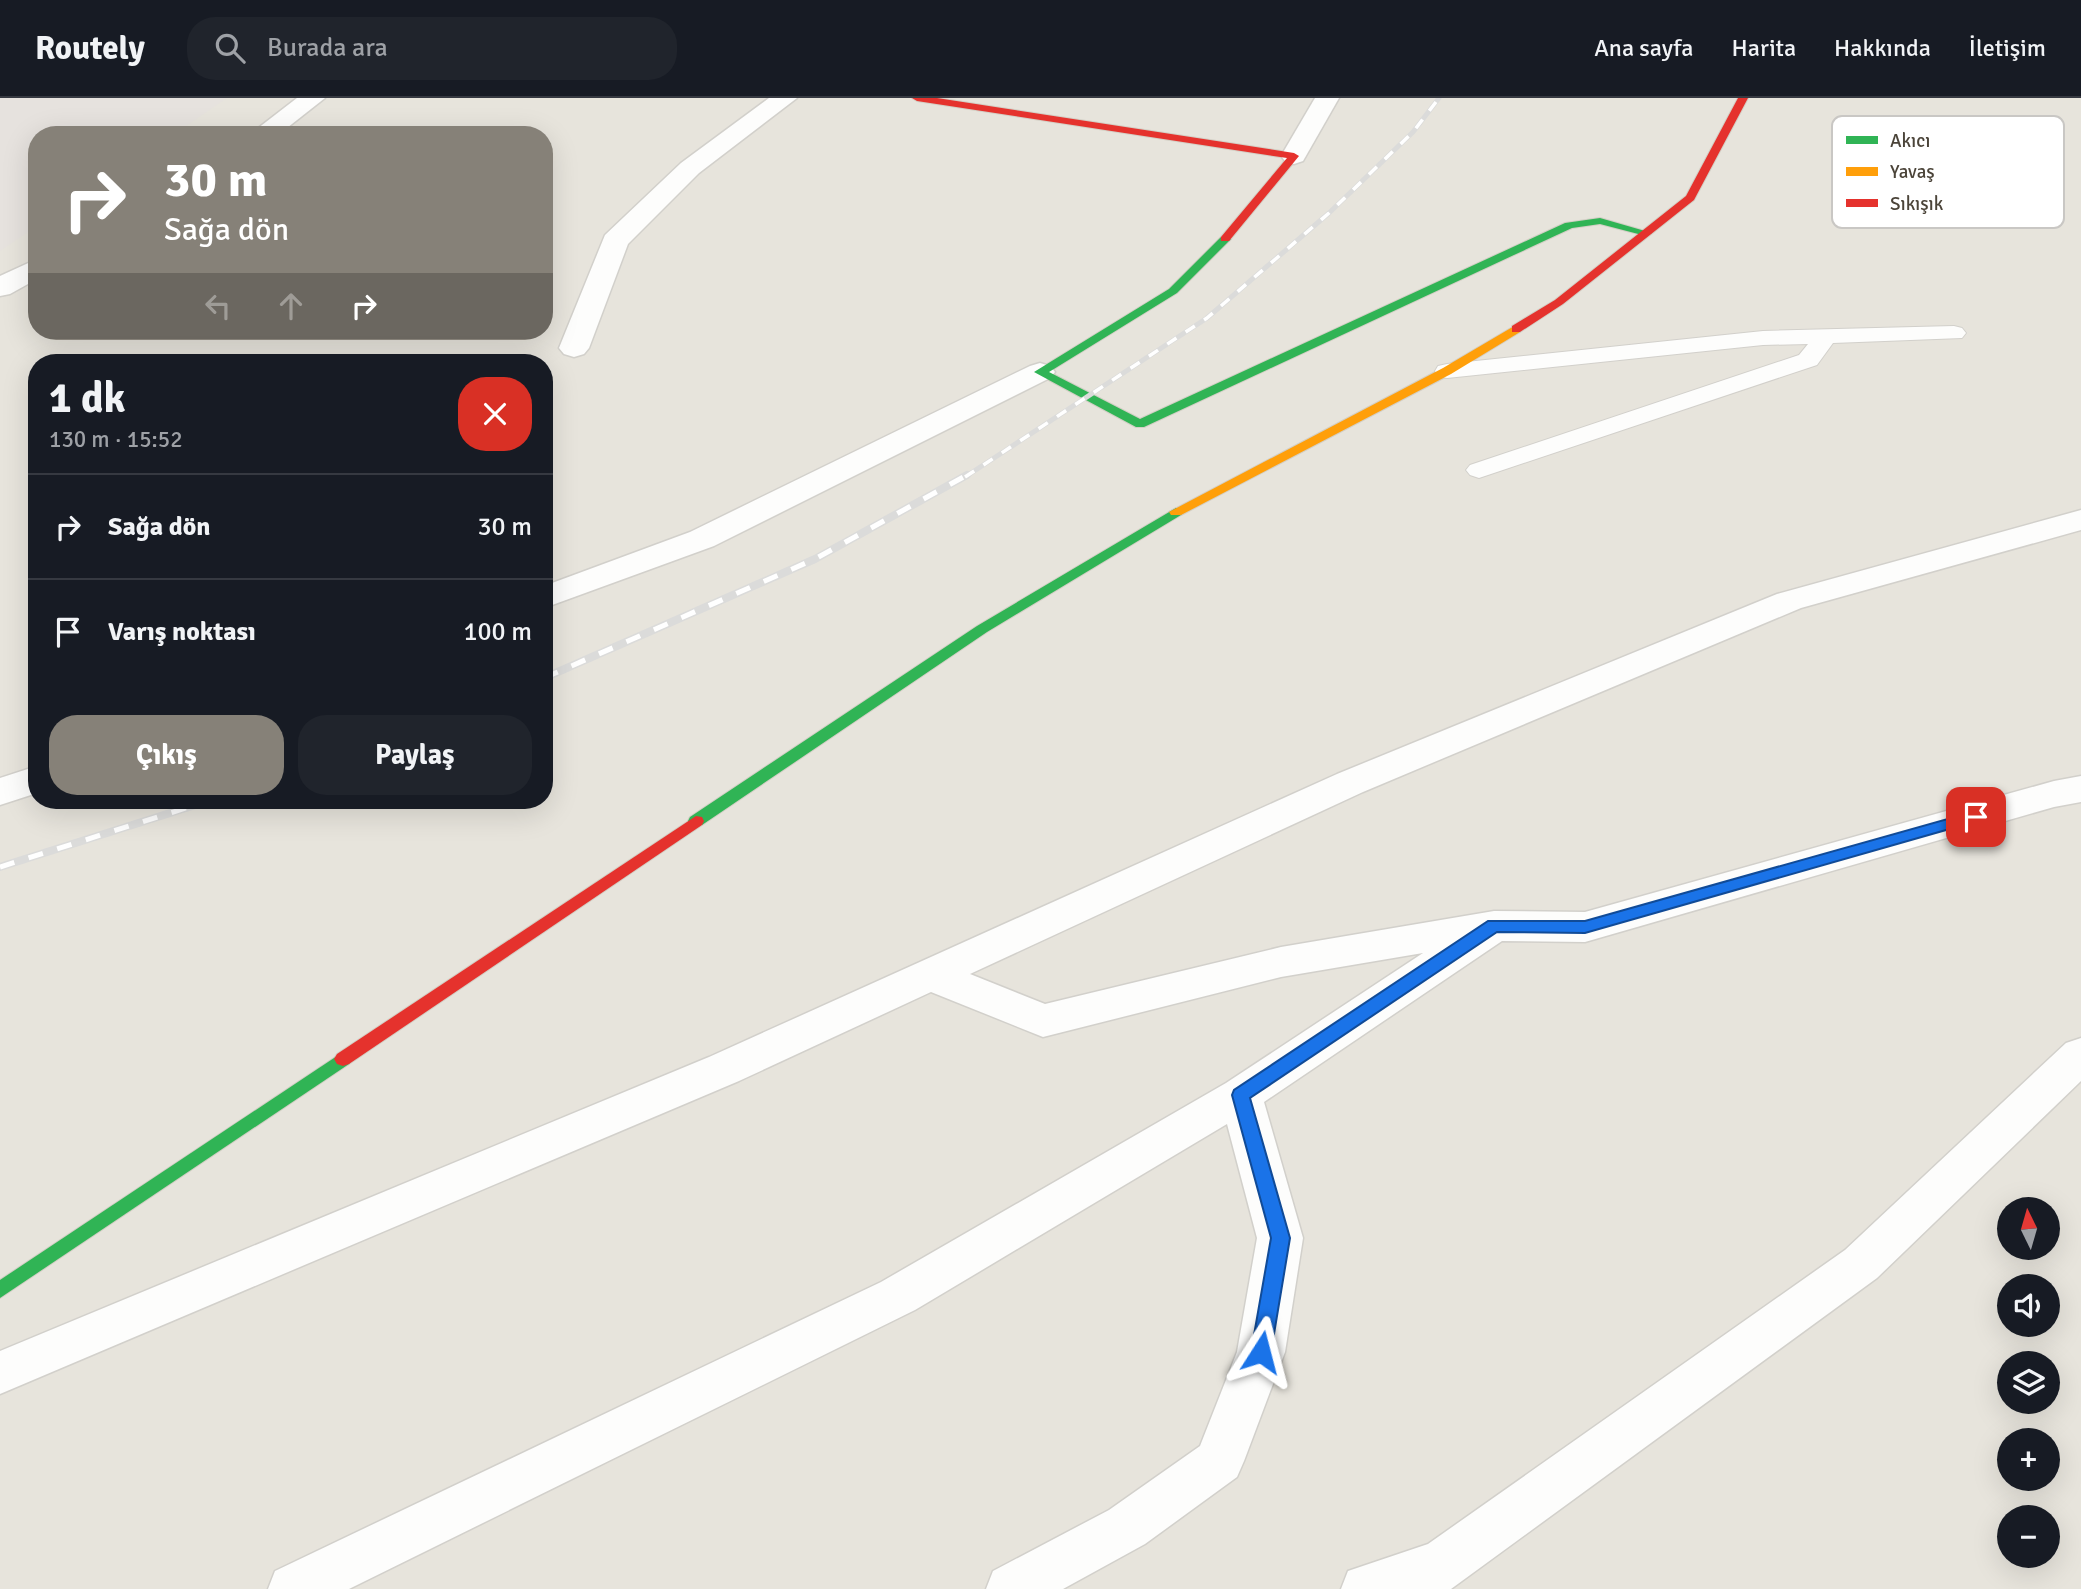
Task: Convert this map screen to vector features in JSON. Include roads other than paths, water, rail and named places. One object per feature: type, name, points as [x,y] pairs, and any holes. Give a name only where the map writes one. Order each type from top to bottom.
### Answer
[{"type":"street","points":[[274,126],[313,98]]},
{"type":"street","points":[[574,348],[615,241],[690,168],[785,98]]},
{"type":"street","points":[[917,98],[1294,156]]},
{"type":"street","points":[[553,595],[702,539],[1040,372],[1173,291],[1239,225],[1294,156],[1327,98]]},
{"type":"street","points":[[0,1290],[982,629],[1165,518],[1447,371],[1559,302],[1689,198],[1743,98]]},
{"type":"street","points":[[1040,372],[1140,424],[1569,225],[1600,221],[1646,233]]},
{"type":"street","points":[[0,288],[28,272]]},
{"type":"street","points":[[0,1373],[724,1069],[1350,783],[1789,601],[2081,520]]},
{"type":"street","points":[[0,792],[28,782]]},
{"type":"street","points":[[930,975],[1043,1021],[1281,962],[1494,926],[1585,927],[2054,794],[2081,789]]},
{"type":"street","points":[[294,1589],[898,1297],[1241,1095],[1494,926]]},
{"type":"street","points":[[1367,1589],[1425,1577],[1861,1264],[2081,1055]]},
{"type":"street","points":[[1012,1589],[1127,1527],[1219,1461],[1261,1352],[1280,1238],[1241,1095]]},
{"type":"lane","points":[[1447,371],[1763,338],[1954,332]]},
{"type":"lane","points":[[1479,470],[1808,360],[1826,337]]},
{"type":"railway","points":[[965,477],[1207,318],[1329,213],[1413,132],[1439,98]]},
{"type":"railway","points":[[553,674],[815,559],[967,475]]},
{"type":"railway","points":[[0,867],[183,809]]}]
